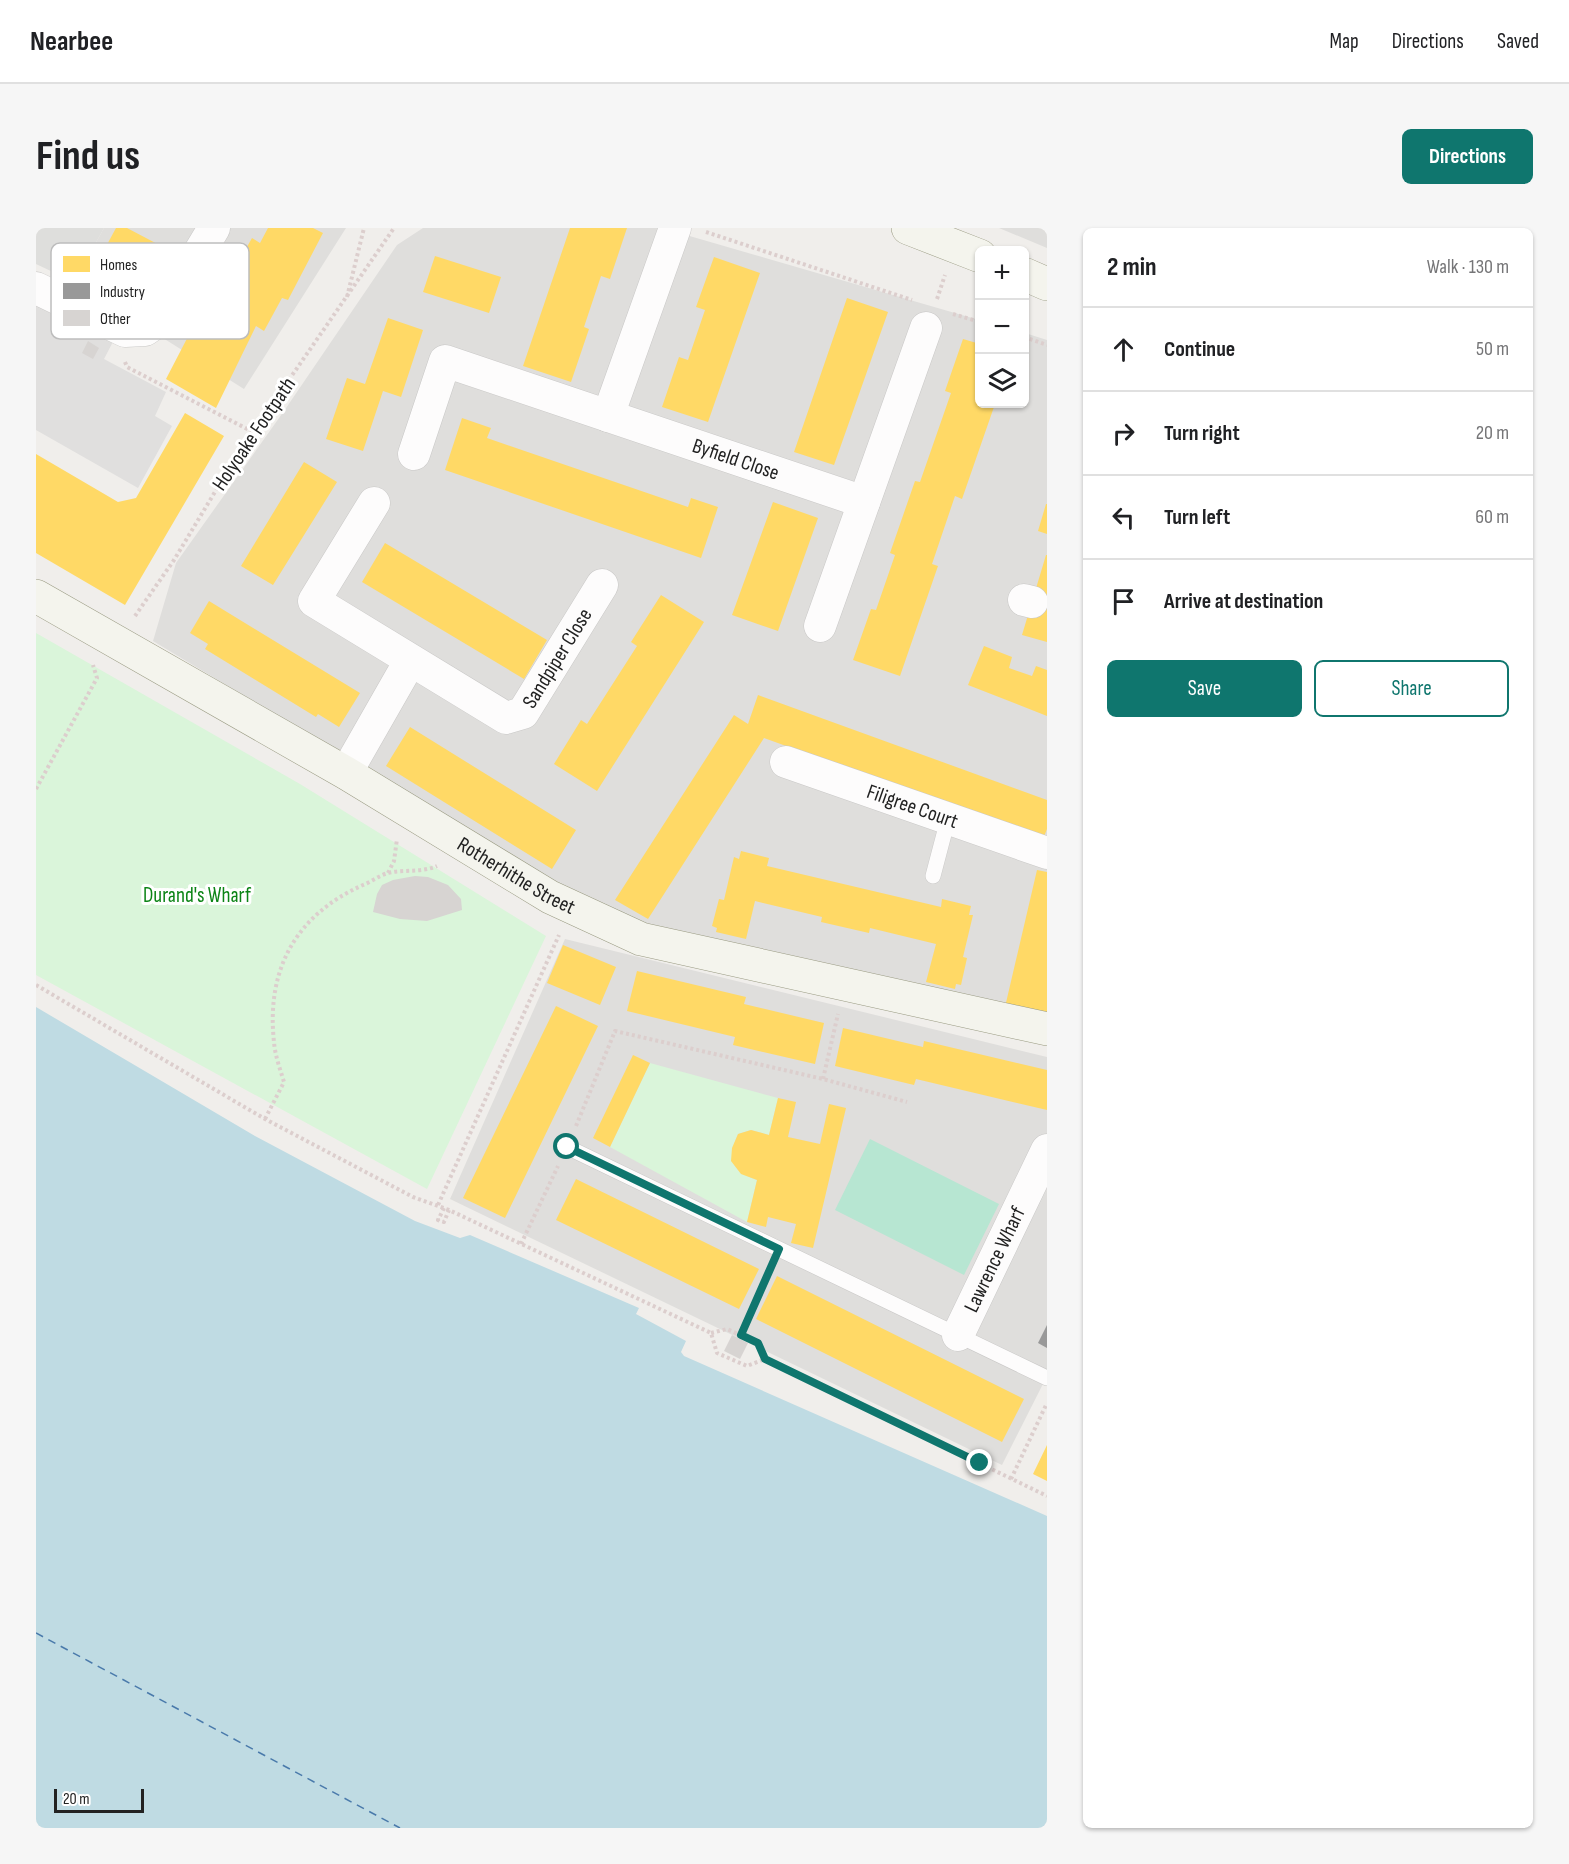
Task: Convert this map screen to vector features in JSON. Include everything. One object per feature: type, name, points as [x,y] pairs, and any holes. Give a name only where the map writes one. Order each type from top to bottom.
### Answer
[{"type":"street","points":[[205,243],[214,228]]},
{"type":"street","points":[[608,416],[675,228]]},
{"type":"street","points":[[928,232],[975,254]]},
{"type":"street","points":[[1029,276],[1047,284]]},
{"type":"street","points":[[36,288],[51,297]]},
{"type":"street","points":[[820,626],[931,312]]},
{"type":"street","points":[[118,339],[124,343],[130,339]]},
{"type":"street","name":"Byfield Close","points":[[414,454],[445,362],[864,502]]},
{"type":"street","name":"Sandpiper Close","points":[[374,502],[314,601],[506,718],[524,713],[602,585]]},
{"type":"street","name":"Rotherhithe Street","points":[[36,596],[346,773],[550,897],[641,939],[1047,1029]]},
{"type":"street","points":[[346,773],[410,661]]},
{"type":"street","name":"Filigree Court","points":[[786,762],[1043,852]]},
{"type":"street","name":"Lawrence Wharf","points":[[958,1335],[1047,1150]]},
{"type":"lane","points":[[933,876],[948,819]]},
{"type":"lane","points":[[567,1147],[1047,1378]]},
{"type":"path","points":[[346,300],[364,228]]},
{"type":"path","name":"Holyoake Footpath","points":[[131,622],[174,560],[239,452],[255,433],[394,228]]},
{"type":"path","points":[[696,229],[931,312],[975,321]]},
{"type":"path","points":[[931,312],[948,269]]},
{"type":"path","points":[[1029,339],[1047,345]]},
{"type":"path","points":[[124,343],[127,367],[255,433]]},
{"type":"path","points":[[36,789],[98,678],[92,660]]},
{"type":"path","points":[[388,873],[394,861],[397,840]]},
{"type":"path","points":[[265,1119],[284,1082],[274,1042],[274,996],[284,956],[317,912],[345,893],[388,873],[428,870],[443,864]]},
{"type":"path","points":[[438,1205],[553,948]]},
{"type":"path","points":[[36,985],[265,1119],[413,1197],[447,1209],[711,1333],[727,1329],[758,1343],[765,1359],[1047,1496]]},
{"type":"path","points":[[823,1078],[837,1020]]},
{"type":"path","points":[[521,1244],[567,1147],[615,1031],[823,1078],[907,1102]]},
{"type":"path","points":[[741,1335],[779,1249]]},
{"type":"path","points":[[711,1333],[717,1353],[747,1366],[765,1359]]},
{"type":"path","points":[[1011,1479],[1047,1403]]},
{"type":"shaded area","points":[[36,228],[104,228],[96,243],[51,243],[51,271],[36,264]]},
{"type":"shaded area","points":[[104,228],[346,228],[244,389],[165,339],[249,339],[249,243],[96,243]]},
{"type":"shaded area","points":[[423,228],[662,228],[975,319],[975,408],[1029,408],[1029,334],[1047,340],[1047,1019],[645,923],[556,884],[153,641],[176,563],[284,411],[397,245]]},
{"type":"shaded area","points":[[999,228],[1047,228],[1047,248]]},
{"type":"shaded area","points":[[36,297],[51,304],[51,339],[114,339],[104,359],[166,392],[155,416],[172,426],[138,488],[36,430]]},
{"type":"shaded area","points":[[565,939],[1047,1057],[1047,1376],[1002,1465],[450,1199]]},
{"type":"green space","name":"Durand's Wharf","points":[[36,633],[300,784],[546,936],[427,1189],[36,975]]},
{"type":"green space","points":[[650,1063],[778,1098],[769,1135],[751,1130],[738,1134],[733,1150],[733,1163],[736,1168],[741,1173],[757,1180],[747,1222],[610,1147]]},
{"type":"green space","points":[[870,1139],[999,1204],[964,1275],[835,1210]]},
{"type":"water","points":[[36,1007],[255,1136],[415,1221],[460,1238],[470,1235],[639,1308],[636,1314],[686,1341],[681,1352],[684,1356],[1047,1516],[1047,1828],[36,1828]]},
{"type":"building: Homes","points":[[116,228],[127,228],[156,243],[108,243]]},
{"type":"building: Homes","points":[[268,228],[313,228],[323,233],[288,300],[282,298],[264,331],[256,326],[216,408],[166,379],[187,339],[249,339],[249,243],[252,238],[260,243]]},
{"type":"building: Homes","points":[[570,228],[627,228],[610,279],[601,276],[584,327],[589,329],[571,382],[523,366]]},
{"type":"building: Homes","points":[[435,256],[501,277],[489,313],[423,292]]},
{"type":"building: Homes","points":[[714,257],[760,273],[708,422],[662,407],[679,357],[688,360],[705,310],[696,307]]},
{"type":"building: Homes","points":[[847,298],[888,312],[834,465],[794,452]]},
{"type":"building: Homes","points":[[388,318],[423,330],[401,397],[383,391],[363,451],[326,439],[347,378],[365,384]]},
{"type":"building: Homes","points":[[963,339],[975,343],[975,408],[994,408],[962,499],[955,496],[932,564],[938,566],[900,676],[853,660],[871,609],[876,610],[895,555],[890,553],[915,481],[920,482],[951,393],[945,391]]},
{"type":"building: Homes","points":[[185,413],[224,436],[125,605],[36,553],[36,454],[118,502],[136,498]]},
{"type":"building: Homes","points":[[462,418],[491,428],[487,438],[688,507],[691,498],[718,507],[701,558],[445,470]]},
{"type":"building: Homes","points":[[304,462],[337,482],[273,585],[241,566]]},
{"type":"building: Homes","points":[[773,502],[818,518],[778,631],[732,615]]},
{"type":"building: Homes","points":[[1047,504],[1047,534],[1038,531]]},
{"type":"building: Homes","points":[[385,543],[547,640],[524,679],[362,582]]},
{"type":"building: Homes","points":[[1047,555],[1047,642],[1022,635]]},
{"type":"building: Homes","points":[[661,595],[704,622],[597,791],[554,764],[581,720],[587,724],[637,646],[631,642]]},
{"type":"building: Homes","points":[[209,601],[360,693],[339,727],[318,714],[316,717],[205,649],[208,644],[190,633]]},
{"type":"building: Homes","points":[[984,646],[1012,657],[1009,668],[1032,676],[1036,666],[1047,670],[1047,716],[968,685]]},
{"type":"building: Homes","points":[[758,695],[1047,800],[1047,829],[1043,839],[764,738],[648,919],[615,900],[734,715],[748,724]]},
{"type":"building: Homes","points":[[410,727],[576,830],[552,869],[386,766]]},
{"type":"building: Homes","points":[[741,851],[769,858],[767,866],[941,907],[942,899],[971,906],[969,915],[973,915],[963,957],[967,958],[961,985],[956,984],[955,989],[926,982],[936,944],[870,928],[869,933],[821,922],[822,917],[755,901],[746,939],[716,932],[717,928],[712,926],[719,899],[724,900],[734,857],[739,859]]},
{"type":"building: Homes","points":[[1037,870],[1047,872],[1047,1017],[1005,1007]]},
{"type":"building: Homes","points":[[563,945],[616,967],[600,1005],[547,983]]},
{"type":"building: Homes","points":[[637,971],[746,997],[744,1004],[824,1023],[815,1064],[733,1045],[735,1037],[627,1011]]},
{"type":"building: Homes","points":[[556,1006],[598,1026],[505,1218],[463,1198]]},
{"type":"building: Homes","points":[[843,1028],[923,1047],[924,1041],[1047,1070],[1047,1110],[916,1079],[914,1085],[835,1066]]},
{"type":"building: Homes","points":[[633,1055],[650,1063],[610,1147],[593,1138]]},
{"type":"building: Homes","points":[[778,1098],[796,1102],[788,1137],[820,1144],[829,1104],[846,1108],[813,1248],[791,1243],[796,1224],[768,1217],[766,1227],[747,1222],[757,1180],[741,1174],[731,1161],[732,1148],[738,1134],[751,1130],[769,1135]]},
{"type":"building: Homes","points":[[576,1179],[759,1269],[739,1309],[556,1220]]},
{"type":"building: Homes","points":[[777,1276],[1024,1399],[1002,1442],[756,1319]]},
{"type":"building: Homes","points":[[1047,1445],[1047,1481],[1033,1474]]},
{"type":"building: Industry","points":[[1047,1325],[1047,1348],[1038,1343]]},
{"type":"building: Other","points":[[88,341],[99,348],[93,359],[82,353]]},
{"type":"building: Other","points":[[415,876],[428,877],[448,885],[461,899],[462,910],[427,921],[400,919],[373,912],[377,894],[382,885],[393,880]]},
{"type":"building: Other","points":[[732,1335],[748,1343],[740,1359],[724,1351]]},
{"type":"ferry route","points":[[36,1633],[400,1828]]},
{"type":"route","points":[[567,1147],[779,1249],[741,1335],[758,1343],[765,1359],[980,1463]]}]
